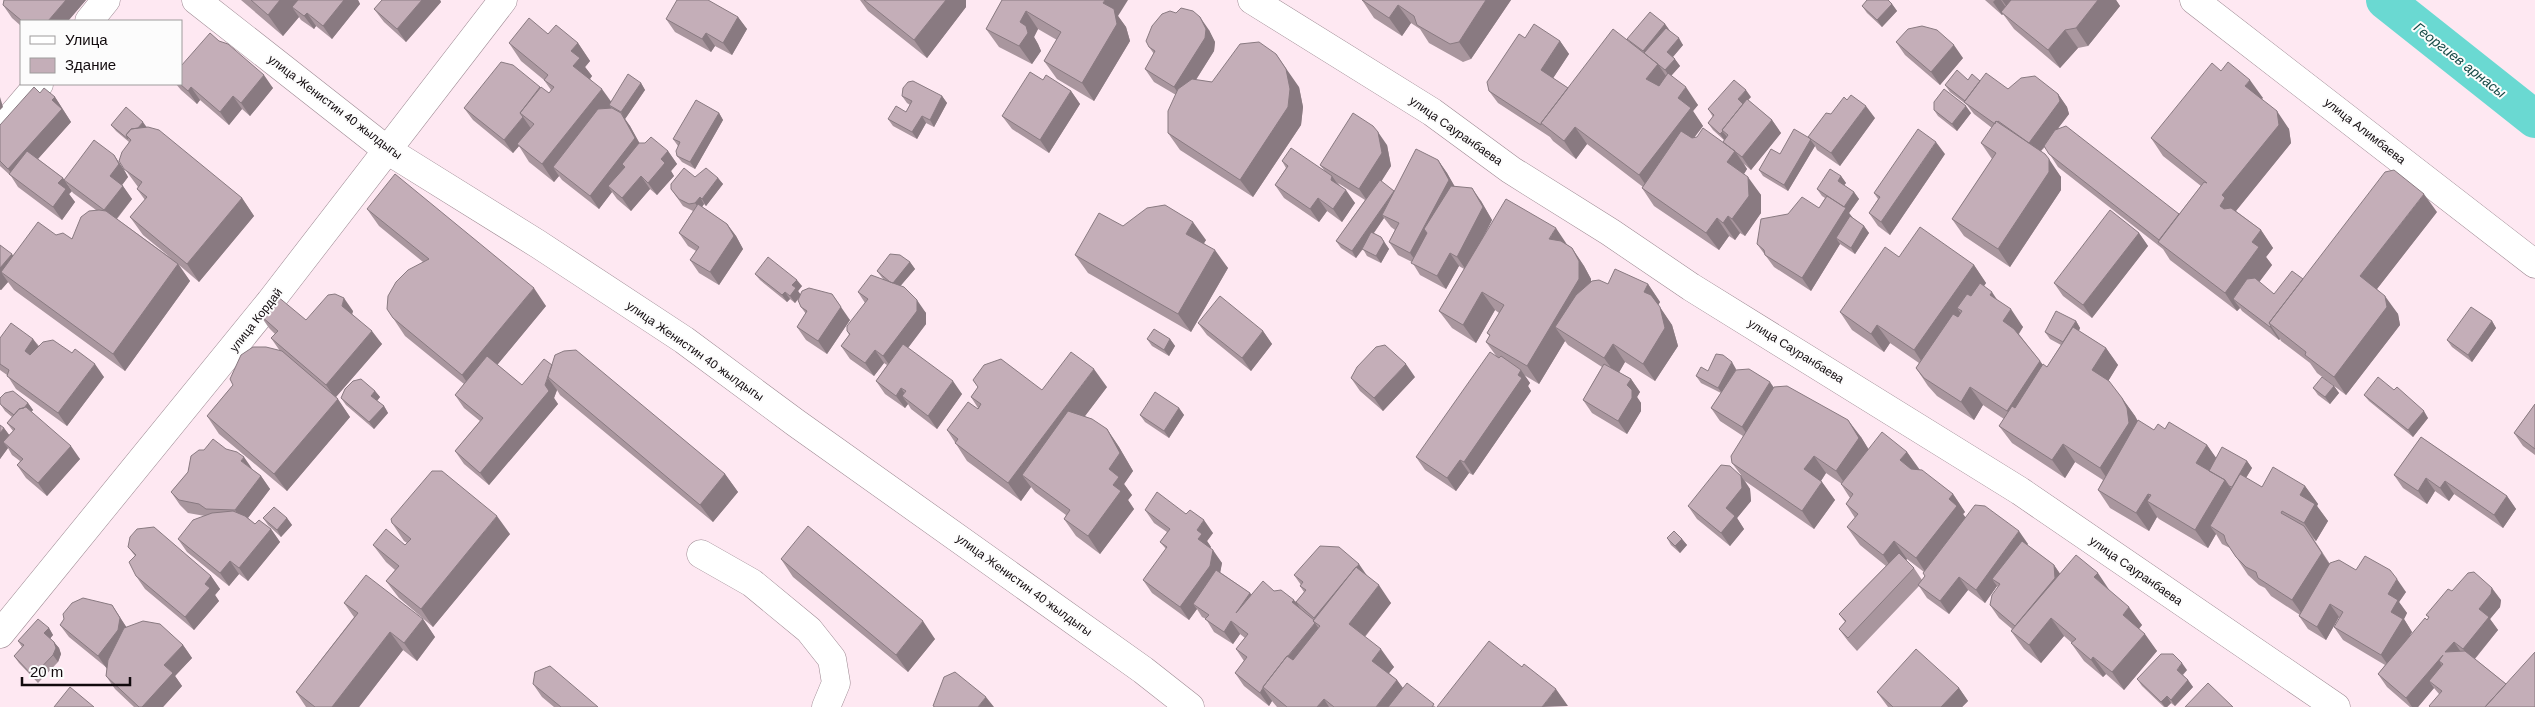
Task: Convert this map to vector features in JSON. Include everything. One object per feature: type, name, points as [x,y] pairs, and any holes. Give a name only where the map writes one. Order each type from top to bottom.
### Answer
[{"type":"street","points":[[91,20],[106,0]]},
{"type":"street","name":"улица Женистин 40 жылдыгы","points":[[196,0],[387,150],[538,244],[684,340],[796,423],[1135,665],[1190,707]]},
{"type":"street","name":"улица Кордай","points":[[0,634],[199,392],[503,0]]},
{"type":"street","name":"улица Сауранбаева","points":[[1252,0],[1432,112],[1511,170],[1610,232],[1691,287],[2020,491],[2333,706]]},
{"type":"street","name":"улица Алимбаева","points":[[2194,0],[2535,264]]},
{"type":"street","points":[[0,130],[39,85]]},
{"type":"street","points":[[701,554],[752,583],[809,630],[832,659],[836,683],[826,707]]},
{"type":"building","points":[[4,0],[66,0],[49,20],[21,20],[3,5]]},
{"type":"building","points":[[251,0],[280,0],[268,15]]},
{"type":"building","points":[[298,0],[344,0],[323,26],[307,13],[304,16],[292,7]]},
{"type":"building","points":[[382,0],[422,0],[397,29],[374,9]]},
{"type":"building","points":[[677,0],[708,0],[738,17],[723,43],[706,33],[702,39],[666,19]]},
{"type":"building","points":[[864,0],[946,0],[914,40]]},
{"type":"building","points":[[1002,0],[1105,0],[1103,3],[1114,9],[1117,24],[1082,83],[1044,61],[1061,32],[1026,11],[1020,22],[1026,26],[1028,33],[1019,46],[986,29]]},
{"type":"building","points":[[1362,0],[1486,0],[1459,42],[1450,44],[1417,25],[1414,16],[1398,5],[1389,18]]},
{"type":"building","points":[[1867,0],[1888,0],[1892,4],[1877,20],[1862,6]]},
{"type":"building","points":[[2011,0],[2098,0],[2076,28],[2065,30],[2048,50],[2001,12]]},
{"type":"building","points":[[1181,8],[1193,11],[1200,17],[1206,29],[1205,38],[1174,87],[1145,69],[1155,51],[1149,47],[1146,41],[1152,26],[1162,14],[1170,11],[1176,13]]},
{"type":"building","points":[[1650,12],[1665,24],[1643,51],[1627,39]]},
{"type":"building","points":[[529,18],[548,34],[556,25],[578,43],[571,51],[580,58],[573,66],[602,89],[542,164],[517,144],[534,124],[520,113],[541,87],[549,93],[554,87],[544,80],[548,75],[509,43]]},
{"type":"building","points":[[1534,24],[1560,41],[1541,70],[1568,88],[1541,125],[1489,91],[1487,82],[1519,34],[1525,38]]},
{"type":"building","points":[[1922,26],[1937,30],[1954,45],[1931,72],[1896,42],[1908,29]]},
{"type":"building","points":[[1666,28],[1679,38],[1667,52],[1675,59],[1665,70],[1644,53]]},
{"type":"building","points":[[1613,29],[1658,64],[1646,79],[1659,86],[1668,73],[1686,87],[1678,98],[1691,108],[1639,175],[1575,127],[1564,141],[1541,123]]},
{"type":"building","points":[[210,33],[219,41],[228,44],[264,75],[241,103],[233,96],[220,112],[191,87],[188,91],[181,85],[182,65]]},
{"type":"building","points":[[1259,42],[1276,54],[1286,69],[1290,89],[1288,107],[1240,180],[1168,133],[1168,111],[1178,89],[1192,79],[1212,82],[1240,44]]},
{"type":"building","points":[[501,62],[513,65],[540,87],[520,113],[523,117],[504,140],[464,108]]},
{"type":"building","points":[[2228,62],[2250,80],[2245,86],[2277,111],[2279,125],[2222,195],[2225,198],[2220,206],[2224,209],[2231,208],[2261,230],[2252,242],[2259,247],[2225,293],[2158,242],[2204,182],[2207,183],[2151,138],[2212,63],[2221,71]]},
{"type":"building","points":[[1957,70],[1968,80],[1972,74],[1980,81],[1965,101],[1945,85]]},
{"type":"building","points":[[1030,72],[1043,80],[1046,75],[1071,91],[1040,140],[1002,116]]},
{"type":"building","points":[[1986,73],[2008,89],[2021,78],[2035,76],[2058,94],[2060,101],[2029,143],[1998,121],[1995,124],[1964,102]]},
{"type":"building","points":[[628,74],[641,83],[621,112],[609,105]]},
{"type":"building","points":[[1734,80],[1746,90],[1738,99],[1743,104],[1720,134],[1708,123],[1714,115],[1708,109]]},
{"type":"building","points":[[913,81],[942,96],[930,120],[922,116],[912,132],[888,119],[896,106],[906,112],[912,101],[902,96],[903,88],[908,82]]},
{"type":"building","points":[[34,87],[40,93],[44,88],[55,97],[52,100],[62,109],[8,169],[0,161],[0,125]]},
{"type":"building","points":[[1944,89],[1966,106],[1952,124],[1934,110],[1934,102]]},
{"type":"building","points":[[1851,95],[1866,106],[1831,153],[1808,137],[1826,113],[1831,114],[1844,97],[1847,100]]},
{"type":"building","points":[[1747,99],[1772,120],[1742,157],[1723,142],[1728,135],[1722,130]]},
{"type":"building","points":[[696,100],[719,113],[690,162],[677,156],[676,151],[680,142],[673,139]]},
{"type":"building","points":[[126,107],[143,122],[138,128],[131,129],[126,135],[128,139],[111,125]]},
{"type":"building","points":[[612,108],[621,113],[635,138],[590,196],[553,167],[598,109]]},
{"type":"building","points":[[1353,113],[1373,126],[1378,132],[1382,153],[1359,189],[1320,165]]},
{"type":"building","points":[[1996,121],[2045,154],[2049,159],[2049,172],[1998,249],[1952,219],[1996,153],[1981,143]]},
{"type":"building","points":[[2066,126],[2179,214],[2159,240],[2049,154],[2044,146],[2055,130]]},
{"type":"building","points":[[148,127],[159,130],[242,198],[187,264],[130,217],[147,197],[137,189],[142,182],[124,169],[119,161],[122,152],[131,140],[126,135],[131,129]]},
{"type":"building","points":[[1703,128],[1735,151],[1727,162],[1748,177],[1749,196],[1732,219],[1728,216],[1723,223],[1717,218],[1706,233],[1642,188],[1681,131],[1692,138],[1697,137]]},
{"type":"building","points":[[1794,129],[1811,139],[1784,185],[1759,170],[1771,149],[1780,154]]},
{"type":"building","points":[[1918,129],[1936,142],[1881,222],[1869,213],[1880,197],[1874,193]]},
{"type":"building","points":[[651,137],[668,151],[661,159],[665,163],[648,183],[641,176],[622,198],[608,186],[625,167],[622,164],[639,143],[645,143]]},
{"type":"building","points":[[94,140],[114,155],[119,164],[110,176],[123,186],[104,210],[64,180]]},
{"type":"building","points":[[1291,148],[1332,176],[1331,180],[1346,190],[1333,209],[1318,198],[1310,209],[1275,185],[1288,166],[1282,161]]},
{"type":"building","points":[[1416,149],[1438,160],[1449,180],[1410,253],[1389,242],[1399,223],[1382,215]]},
{"type":"building","points":[[27,151],[63,178],[58,183],[66,189],[53,207],[9,174]]},
{"type":"building","points":[[684,168],[695,177],[706,168],[718,178],[702,199],[700,197],[695,203],[689,204],[679,199],[671,189],[671,184]]},
{"type":"building","points":[[1830,169],[1841,176],[1838,181],[1854,192],[1844,207],[1817,189]]},
{"type":"building","points":[[2394,170],[2424,194],[2360,276],[2385,296],[2387,307],[2334,377],[2305,355],[2306,352],[2269,323],[2385,172]]},
{"type":"building","points":[[395,174],[534,288],[462,375],[393,318],[387,309],[388,296],[396,282],[408,270],[429,259],[367,209]]},
{"type":"building","points":[[1380,180],[1394,191],[1352,251],[1336,241]]},
{"type":"building","points":[[1451,186],[1472,188],[1483,207],[1457,257],[1450,253],[1437,276],[1411,263],[1427,233],[1424,229]]},
{"type":"building","points":[[1827,196],[1846,208],[1802,278],[1765,255],[1764,250],[1757,244],[1761,219],[1788,214],[1802,197],[1819,208]]},
{"type":"building","points":[[1506,199],[1556,228],[1549,239],[1561,241],[1572,248],[1579,261],[1579,279],[1527,366],[1486,342],[1490,335],[1487,333],[1504,305],[1482,292],[1463,325],[1439,311]]},
{"type":"building","points":[[698,204],[727,224],[734,236],[710,272],[690,260],[699,247],[679,233]]},
{"type":"building","points":[[1165,205],[1193,222],[1186,234],[1215,250],[1178,314],[1075,255],[1099,213],[1123,226],[1147,208]]},
{"type":"building","points":[[2110,210],[2139,233],[2083,305],[2054,283]]},
{"type":"building","points":[[89,211],[106,211],[178,264],[113,354],[1,272],[38,222],[56,235],[63,233],[72,239],[81,217]]},
{"type":"building","points":[[1850,216],[1864,226],[1851,248],[1836,238]]},
{"type":"building","points":[[1920,227],[1974,265],[1914,350],[1877,325],[1871,334],[1840,312],[1885,247],[1899,257]]},
{"type":"building","points":[[1371,232],[1381,237],[1384,242],[1376,256],[1362,249]]},
{"type":"building","points":[[0,245],[12,254],[0,268]]},
{"type":"building","points":[[890,254],[900,255],[910,262],[893,283],[877,271]]},
{"type":"building","points":[[768,257],[797,280],[792,285],[796,288],[790,296],[785,292],[782,295],[755,274]]},
{"type":"building","points":[[1615,269],[1648,284],[1644,292],[1651,295],[1660,307],[1665,328],[1643,364],[1613,344],[1604,358],[1555,327],[1576,295],[1592,281],[1599,280],[1608,284]]},
{"type":"building","points":[[2292,271],[2303,279],[2269,323],[2270,327],[2233,299],[2247,279],[2255,278],[2274,294]]},
{"type":"building","points":[[871,275],[904,287],[917,300],[917,311],[883,356],[875,350],[865,363],[841,346],[850,334],[847,331],[847,326],[868,299],[858,292]]},
{"type":"building","points":[[1980,283],[1992,292],[1990,295],[2011,309],[2003,321],[2014,329],[2040,361],[2007,411],[1970,387],[1961,402],[1924,378],[1916,368],[1953,314],[1958,317],[1962,311],[1957,308],[1967,294],[1971,296]]},
{"type":"building","points":[[809,288],[832,294],[841,307],[818,341],[797,327],[807,311],[801,307],[798,300],[802,291]]},
{"type":"building","points":[[335,294],[344,298],[342,306],[372,331],[326,385],[271,338],[278,331],[260,315],[277,296],[306,320],[328,295]]},
{"type":"building","points":[[1220,296],[1263,331],[1242,358],[1198,323]]},
{"type":"building","points":[[2471,307],[2492,321],[2468,355],[2447,340]]},
{"type":"building","points":[[2056,311],[2076,321],[2063,342],[2045,332]]},
{"type":"building","points":[[11,323],[33,339],[25,351],[30,355],[43,342],[53,340],[72,353],[75,349],[95,364],[58,413],[7,376],[9,370],[0,364],[0,338]]},
{"type":"building","points":[[2073,327],[2106,348],[2092,370],[2109,381],[2127,408],[2129,423],[2100,468],[2063,444],[2052,460],[1999,426],[2012,406],[2015,408],[2043,364],[2047,367]]},
{"type":"building","points":[[1154,329],[1170,339],[1164,350],[1147,339]]},
{"type":"building","points":[[903,344],[953,381],[928,416],[902,396],[906,391],[901,388],[896,396],[876,381]]},
{"type":"building","points":[[1385,345],[1406,364],[1374,398],[1351,378],[1357,367],[1376,347]]},
{"type":"building","points":[[253,347],[266,347],[282,351],[338,399],[274,474],[207,416],[233,385],[230,379],[241,355]]},
{"type":"building","points":[[576,350],[725,474],[700,505],[548,377],[555,355],[564,351]]},
{"type":"building","points":[[1071,352],[1094,369],[1008,483],[955,443],[958,439],[947,430],[968,402],[978,409],[981,404],[971,397],[978,387],[973,380],[984,365],[1001,359],[1042,390]]},
{"type":"building","points":[[1490,352],[1499,358],[1501,356],[1521,370],[1518,375],[1522,378],[1464,462],[1460,460],[1447,478],[1416,457]]},
{"type":"building","points":[[1716,354],[1723,355],[1732,362],[1718,388],[1696,376],[1701,367],[1708,371]]},
{"type":"building","points":[[487,356],[522,385],[544,359],[552,365],[545,385],[549,391],[480,473],[455,451],[483,418],[455,395]]},
{"type":"building","points":[[1604,364],[1631,379],[1627,385],[1632,390],[1632,398],[1618,421],[1583,400]]},
{"type":"building","points":[[1749,369],[1770,382],[1742,427],[1711,408],[1736,370]]},
{"type":"building","points":[[2322,377],[2334,386],[2325,397],[2313,388]]},
{"type":"building","points":[[2378,377],[2394,390],[2397,387],[2424,411],[2408,430],[2364,395]]},
{"type":"building","points":[[361,379],[375,391],[371,396],[384,406],[369,422],[341,398],[345,389],[353,381]]},
{"type":"building","points":[[1787,386],[1848,420],[1859,438],[1836,471],[1814,456],[1804,469],[1822,482],[1802,511],[1732,463],[1731,456],[1774,387]]},
{"type":"building","points":[[13,391],[28,403],[14,415],[0,403],[0,398],[5,393]]},
{"type":"building","points":[[1155,392],[1179,408],[1164,431],[1140,415]]},
{"type":"building","points":[[2535,404],[2535,449],[2514,433]]},
{"type":"building","points":[[26,407],[71,446],[38,483],[17,465],[23,459],[3,442],[15,429],[7,423],[19,409]]},
{"type":"building","points":[[1068,411],[1092,419],[1107,429],[1120,453],[1109,469],[1119,477],[1113,485],[1121,491],[1088,536],[1064,519],[1070,510],[1022,475]]},
{"type":"building","points":[[2138,420],[2154,430],[2158,424],[2165,429],[2169,422],[2207,445],[2196,463],[2225,480],[2195,530],[2147,501],[2151,495],[2148,494],[2136,513],[2098,490]]},
{"type":"building","points":[[0,425],[4,428],[0,433]]},
{"type":"building","points":[[1882,432],[1907,452],[1900,460],[1911,469],[1922,470],[1953,494],[1949,499],[1957,506],[1916,558],[1894,541],[1883,555],[1847,527],[1858,514],[1846,504],[1853,494],[1841,484]]},
{"type":"building","points":[[2421,437],[2507,496],[2494,515],[2445,481],[2440,488],[2426,478],[2418,491],[2394,475]]},
{"type":"building","points":[[213,439],[226,449],[237,452],[244,457],[241,461],[261,476],[235,510],[206,509],[199,504],[179,500],[171,492],[188,472],[191,456],[199,450],[204,450]]},
{"type":"building","points":[[2222,447],[2247,461],[2232,487],[2225,480],[2209,471]]},
{"type":"building","points":[[1721,465],[1730,466],[1741,476],[1742,488],[1726,508],[1735,516],[1721,533],[1688,506]]},
{"type":"building","points":[[2273,467],[2305,486],[2300,495],[2315,504],[2304,523],[2282,511],[2281,513],[2304,526],[2322,553],[2292,600],[2258,578],[2256,572],[2246,567],[2236,557],[2226,542],[2224,535],[2210,526],[2240,474],[2262,487]]},
{"type":"building","points":[[432,471],[442,471],[497,516],[421,609],[386,581],[399,566],[373,545],[386,529],[405,545],[411,539],[392,523],[391,519]]},
{"type":"building","points":[[1157,492],[1186,514],[1190,510],[1204,520],[1197,530],[1202,534],[1198,539],[1213,550],[1210,566],[1180,607],[1143,580],[1167,547],[1160,542],[1170,529],[1145,510]]},
{"type":"building","points":[[1975,505],[1985,506],[2019,531],[1976,590],[1959,577],[1940,601],[1918,585],[1925,576],[1923,573]]},
{"type":"building","points":[[274,507],[287,518],[277,530],[263,518]]},
{"type":"building","points":[[233,511],[245,516],[255,524],[259,520],[271,529],[239,568],[230,561],[220,573],[178,539],[193,520],[212,513]]},
{"type":"building","points":[[808,526],[923,621],[896,655],[781,559]]},
{"type":"building","points":[[154,527],[211,576],[205,584],[210,588],[185,617],[136,576],[129,562],[136,555],[128,547],[130,537],[137,529]]},
{"type":"building","points":[[1674,531],[1682,539],[1675,546],[1667,538]]},
{"type":"building","points":[[2022,541],[2054,565],[2055,578],[2015,626],[1990,605],[1992,595],[2000,584],[1992,579]]},
{"type":"building","points":[[1320,546],[1339,547],[1359,564],[1314,618],[1296,602],[1306,590],[1300,586],[1303,582],[1294,575]]},
{"type":"building","points":[[1899,553],[1914,568],[1848,638],[1839,629],[1846,621],[1839,614]]},
{"type":"building","points":[[2076,555],[2098,573],[2094,577],[2129,607],[2123,615],[2145,634],[2112,672],[2093,657],[2091,660],[2071,643],[2076,639],[2051,618],[2029,645],[2011,631]]},
{"type":"building","points":[[2365,556],[2390,570],[2397,579],[2388,594],[2398,600],[2391,612],[2403,619],[2381,655],[2334,627],[2343,612],[2330,604],[2317,627],[2299,616],[2330,563],[2339,560],[2356,570]]},
{"type":"building","points":[[1356,567],[1379,585],[1349,624],[1381,649],[1372,661],[1397,680],[1376,707],[1334,707],[1324,699],[1317,707],[1287,707],[1263,687],[1287,656],[1293,660],[1320,626],[1313,621]]},
{"type":"building","points":[[1216,570],[1250,593],[1236,613],[1263,581],[1274,591],[1281,590],[1314,620],[1315,623],[1287,656],[1260,693],[1235,673],[1247,657],[1236,649],[1248,634],[1231,621],[1224,632],[1205,619],[1209,615],[1193,604]]},
{"type":"building","points":[[2474,572],[2492,588],[2491,594],[2479,609],[2489,617],[2463,649],[2454,642],[2445,652],[2465,651],[2506,684],[2485,707],[2430,707],[2442,691],[2429,681],[2443,664],[2439,661],[2443,655],[2406,698],[2378,674],[2425,618],[2427,620],[2429,617],[2426,615],[2448,589],[2452,591],[2468,573]]},
{"type":"building","points":[[366,575],[423,619],[404,643],[390,632],[332,707],[315,707],[296,692],[358,613],[344,603]]},
{"type":"building","points":[[83,598],[112,605],[120,618],[118,630],[98,656],[60,625],[64,619],[63,614],[72,603]]},
{"type":"building","points":[[38,619],[49,628],[44,633],[54,642],[56,648],[53,655],[33,676],[14,656],[24,645],[18,641]]},
{"type":"building","points":[[143,621],[160,624],[183,645],[164,665],[173,673],[142,707],[139,707],[106,676],[108,660],[124,628]]},
{"type":"building","points":[[1489,641],[1522,667],[1524,664],[1556,689],[1542,707],[1437,707]]},
{"type":"building","points":[[1916,649],[1959,688],[1941,707],[1893,707],[1877,692]]},
{"type":"building","points":[[2535,652],[2535,707],[2485,707]]},
{"type":"building","points":[[2161,654],[2173,654],[2182,663],[2177,670],[2188,680],[2171,700],[2167,696],[2161,702],[2137,679]]},
{"type":"building","points":[[550,666],[598,707],[561,707],[533,684],[535,672]]},
{"type":"building","points":[[955,672],[986,697],[978,707],[933,706],[944,677]]},
{"type":"building","points":[[1407,683],[1434,704],[1432,707],[1388,707]]},
{"type":"building","points":[[2208,683],[2233,707],[2185,707]]},
{"type":"building","points":[[70,687],[94,707],[54,707]]},
{"type":"waterway","name":"Георгиев арнасы","points":[[2385,0],[2535,119]]}]
